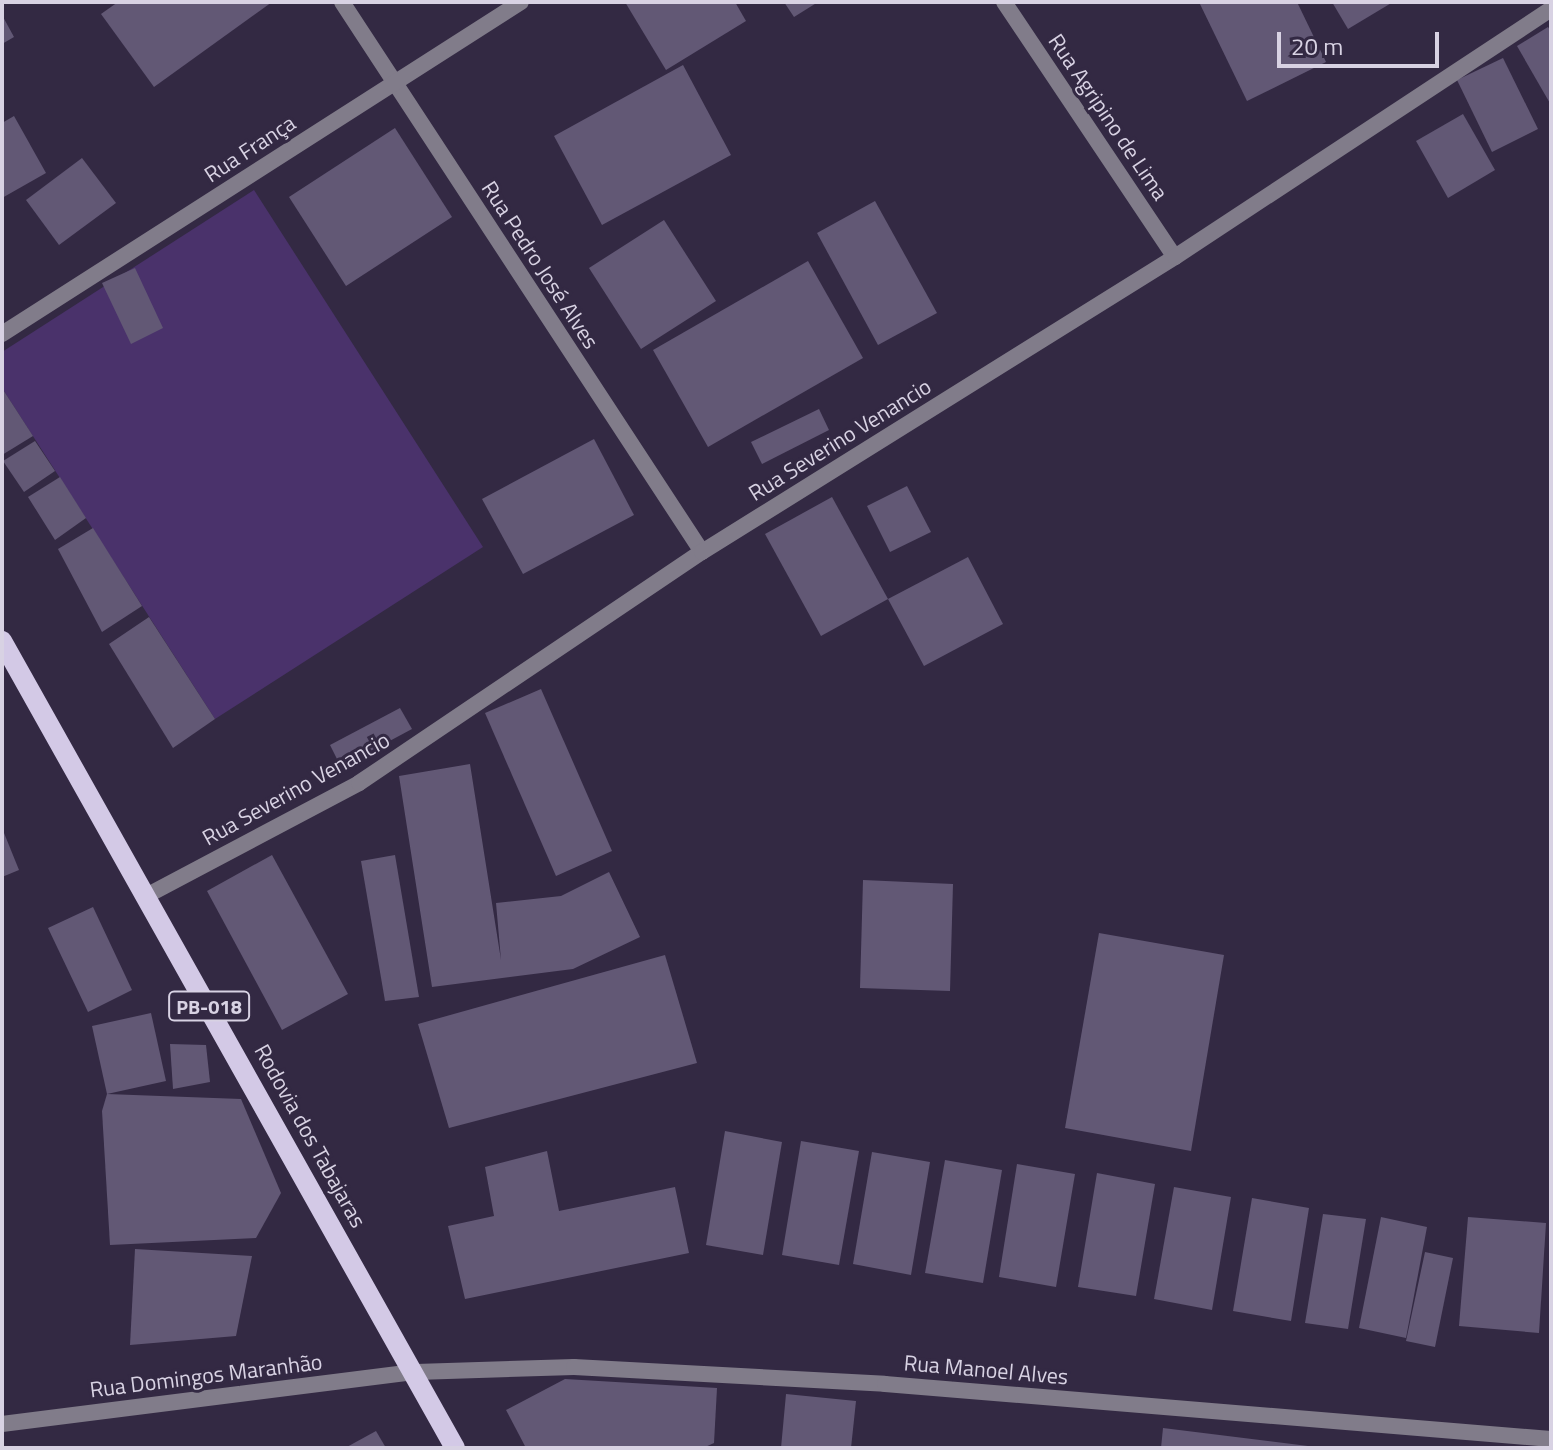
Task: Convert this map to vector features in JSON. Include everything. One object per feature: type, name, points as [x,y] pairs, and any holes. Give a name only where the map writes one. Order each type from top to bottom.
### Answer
[{"type":"main road","name":"Rodovia dos Tabajaras","points":[[2,641],[416,1372],[455,1448]]},
{"type":"street","name":"Rua Pedro José Alves","points":[[342,2],[702,552]]},
{"type":"street","name":"Rua França","points":[[2,334],[521,2]]},
{"type":"street","name":"Rua Agripino de Lima","points":[[1004,2],[1175,257]]},
{"type":"street","name":"Rua Severino Venancio","points":[[146,896],[359,783],[702,552],[1175,257],[1551,9]]},
{"type":"street","name":"Rua Manoel Alves","points":[[416,1372],[574,1367],[885,1384],[1551,1439]]},
{"type":"street","name":"Rua Domingos Maranhão","points":[[2,1424],[416,1372]]},
{"type":"shaded area","points":[[254,190],[483,547],[215,719],[2,388],[2,352]]},
{"type":"building","points":[[118,2],[272,2],[154,87],[101,14]]},
{"type":"building","points":[[625,2],[735,2],[746,21],[666,70]]},
{"type":"building","points":[[784,2],[818,2],[794,17]]},
{"type":"building","points":[[1199,2],[1297,2],[1326,62],[1247,101]]},
{"type":"building","points":[[1332,2],[1393,2],[1348,29]]},
{"type":"building","points":[[2,15],[14,37],[2,44]]},
{"type":"building","points":[[1548,27],[1551,31],[1551,105],[1517,46]]},
{"type":"building","points":[[1503,58],[1538,129],[1492,152],[1457,80]]},
{"type":"building","points":[[683,65],[731,155],[602,225],[554,136]]},
{"type":"building","points":[[1463,114],[1495,170],[1448,198],[1416,141]]},
{"type":"building","points":[[14,116],[46,173],[2,198],[2,123]]},
{"type":"building","points":[[395,128],[452,217],[346,286],[289,197]]},
{"type":"building","points":[[82,158],[116,203],[59,245],[26,200]]},
{"type":"building","points":[[875,201],[937,313],[878,345],[817,233]]},
{"type":"building","points":[[664,220],[716,301],[641,349],[589,268]]},
{"type":"building","points":[[808,261],[863,358],[708,447],[653,350]]},
{"type":"building","points":[[135,268],[163,328],[131,344],[102,283]]},
{"type":"building","points":[[2,388],[33,436],[2,455]]},
{"type":"building","points":[[819,409],[829,430],[762,464],[751,442]]},
{"type":"building","points":[[594,439],[634,515],[523,574],[482,499]]},
{"type":"building","points":[[35,441],[55,471],[24,492],[3,461]]},
{"type":"building","points":[[60,477],[86,518],[55,540],[28,497]]},
{"type":"building","points":[[907,486],[931,532],[890,552],[867,506]]},
{"type":"building","points":[[832,497],[888,599],[821,636],[765,534]]},
{"type":"building","points":[[93,528],[142,606],[102,632],[58,549]]},
{"type":"building","points":[[968,557],[1003,624],[924,666],[888,599]]},
{"type":"building","points":[[149,617],[215,719],[173,748],[109,644]]},
{"type":"building","points":[[541,689],[612,851],[556,876],[485,713]]},
{"type":"building","points":[[400,708],[412,729],[341,767],[330,745]]},
{"type":"building","points":[[470,764],[501,960],[496,903],[561,896],[609,872],[640,937],[573,969],[432,987],[399,776]]},
{"type":"building","points":[[2,828],[19,870],[2,877]]},
{"type":"building","points":[[272,855],[348,994],[282,1030],[207,891]]},
{"type":"building","points":[[395,855],[419,997],[385,1001],[361,861]]},
{"type":"building","points":[[863,880],[953,884],[950,991],[860,988]]},
{"type":"building","points":[[93,907],[132,990],[88,1012],[48,928]]},
{"type":"building","points":[[1099,933],[1224,955],[1191,1151],[1065,1128]]},
{"type":"building","points":[[665,955],[697,1063],[449,1128],[418,1024]]},
{"type":"building","points":[[151,1013],[166,1081],[107,1094],[92,1026]]},
{"type":"building","points":[[170,1044],[206,1045],[210,1082],[173,1089]]},
{"type":"building","points":[[107,1094],[241,1099],[281,1193],[256,1238],[110,1245],[102,1111]]},
{"type":"building","points":[[725,1131],[782,1142],[763,1255],[706,1245]]},
{"type":"building","points":[[801,1141],[859,1151],[839,1265],[782,1255]]},
{"type":"building","points":[[547,1151],[559,1211],[675,1187],[689,1253],[465,1299],[448,1226],[494,1216],[485,1167]]},
{"type":"building","points":[[872,1152],[930,1162],[911,1275],[853,1264]]},
{"type":"building","points":[[945,1160],[1002,1170],[983,1283],[925,1273]]},
{"type":"building","points":[[1017,1164],[1075,1174],[1056,1287],[999,1277]]},
{"type":"building","points":[[1097,1173],[1155,1184],[1136,1296],[1078,1287]]},
{"type":"building","points":[[1174,1187],[1231,1197],[1212,1310],[1154,1299]]},
{"type":"building","points":[[1252,1198],[1309,1208],[1291,1321],[1233,1311]]},
{"type":"building","points":[[1323,1214],[1366,1219],[1348,1329],[1305,1323]]},
{"type":"building","points":[[1381,1217],[1427,1227],[1406,1338],[1359,1328]]},
{"type":"building","points":[[1468,1217],[1546,1223],[1539,1333],[1459,1326]]},
{"type":"building","points":[[135,1249],[252,1256],[236,1336],[130,1345]]},
{"type":"building","points":[[1425,1252],[1453,1258],[1435,1347],[1406,1341]]},
{"type":"building","points":[[565,1379],[717,1388],[714,1443],[703,1448],[526,1448],[506,1410]]},
{"type":"building","points":[[786,1394],[856,1401],[851,1448],[781,1448]]},
{"type":"building","points":[[1163,1428],[1308,1446],[1308,1448],[1161,1448]]},
{"type":"building","points":[[376,1431],[386,1448],[345,1448]]}]
